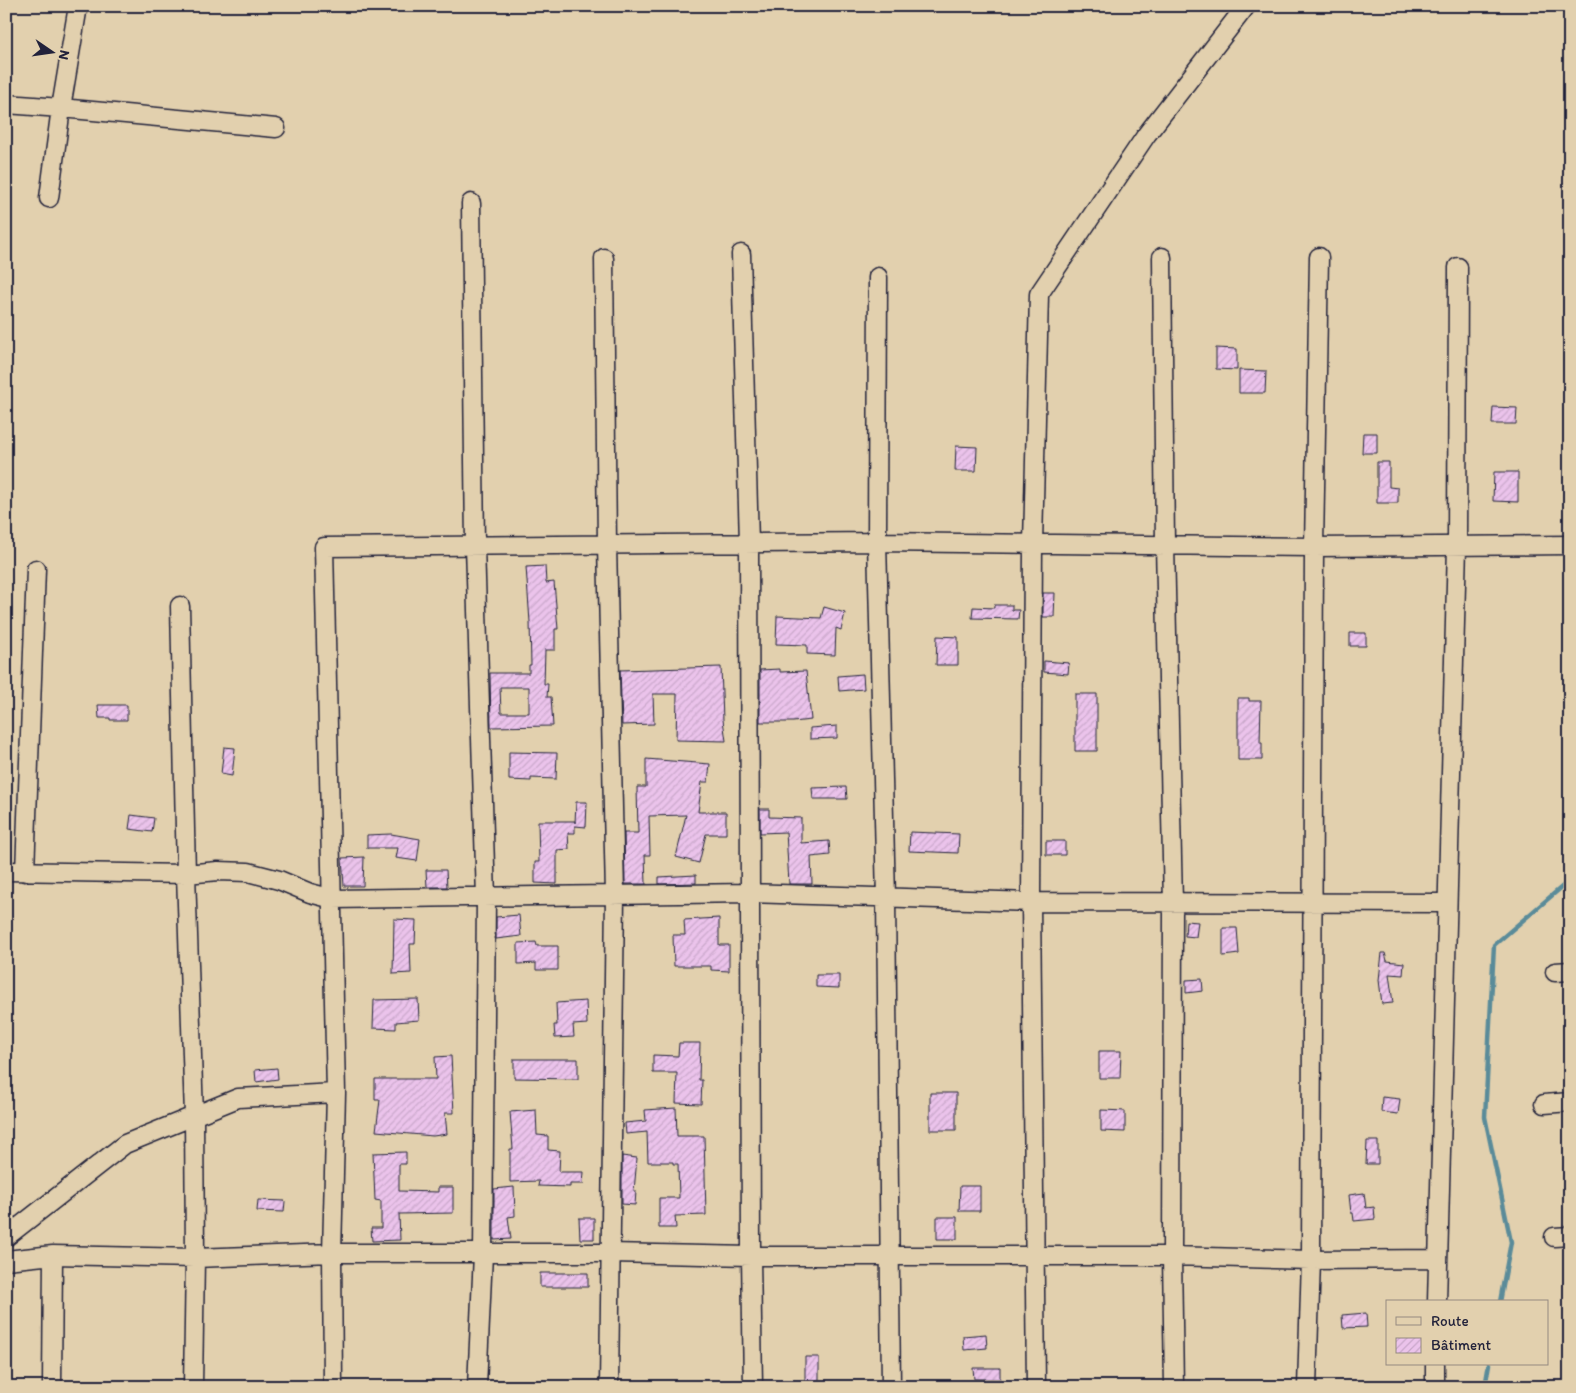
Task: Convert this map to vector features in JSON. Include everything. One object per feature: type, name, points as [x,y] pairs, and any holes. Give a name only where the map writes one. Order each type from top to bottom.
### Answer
[{"type":"street","points":[[49,198],[61,108],[78,6]]},
{"type":"street","points":[[1036,1387],[1031,902],[1033,544],[1039,294],[1147,134],[1246,6]]},
{"type":"street","points":[[6,104],[276,128]]},
{"type":"street","points":[[472,203],[475,546],[486,898],[483,1254],[477,1387]]},
{"type":"street","points":[[741,254],[749,542],[753,1387]]},
{"type":"street","points":[[1162,257],[1165,545],[1173,903],[1172,1256],[1174,1387]]},
{"type":"street","points":[[1307,1387],[1311,1260],[1314,547],[1319,257]]},
{"type":"street","points":[[604,258],[607,544],[615,895],[609,1387]]},
{"type":"street","points":[[1437,1300],[1456,546],[1458,267]]},
{"type":"street","points":[[878,277],[877,542],[886,898],[891,1387]]},
{"type":"street","points":[[333,1387],[332,1253],[336,1093],[324,547],[749,542],[1314,547],[1570,545]]},
{"type":"street","points":[[25,872],[36,569]]},
{"type":"street","points":[[180,606],[194,1116],[195,1258],[193,1387]]},
{"type":"street","points":[[6,871],[186,874],[218,871],[248,872],[279,880],[333,900],[750,893],[1031,902],[1173,903],[1312,901],[1447,903]]},
{"type":"street","points":[[6,1237],[124,1144],[238,1098],[336,1093]]},
{"type":"street","points":[[1544,1104],[1570,1102]]},
{"type":"street","points":[[6,1260],[53,1255],[195,1258],[332,1253],[610,1253],[889,1257],[1172,1256],[1311,1260],[1438,1259]]},
{"type":"street","points":[[52,1387],[53,1255]]},
{"type":"street","points":[[1435,1366],[1435,1387]]},
{"type":"building","points":[[1216,348],[1237,349],[1237,370],[1216,369]]},
{"type":"building","points":[[1239,370],[1266,371],[1265,393],[1239,393]]},
{"type":"building","points":[[1493,407],[1517,408],[1516,424],[1492,424]]},
{"type":"building","points":[[1363,433],[1377,433],[1377,453],[1362,453]]},
{"type":"building","points":[[956,446],[977,447],[976,471],[955,471]]},
{"type":"building","points":[[1377,462],[1389,462],[1389,487],[1398,488],[1398,503],[1377,503]]},
{"type":"building","points":[[1494,472],[1518,472],[1518,502],[1493,501]]},
{"type":"building","points":[[545,566],[546,583],[554,582],[558,629],[555,629],[555,650],[545,650],[544,684],[548,684],[547,697],[551,697],[553,726],[491,727],[490,673],[529,673],[529,665],[531,665],[526,567]],"holes":[[[500,687],[529,687],[529,713],[501,713]]]},
{"type":"building","points":[[1043,593],[1055,593],[1054,617],[1043,617]]},
{"type":"building","points":[[994,605],[1012,605],[1012,610],[1019,610],[1018,619],[972,618],[973,607],[994,608]]},
{"type":"building","points":[[824,607],[845,613],[841,630],[836,628],[835,655],[807,654],[807,645],[776,644],[777,616],[821,618]]},
{"type":"building","points":[[1350,633],[1366,633],[1366,646],[1350,646]]},
{"type":"building","points":[[937,636],[958,637],[958,665],[936,665]]},
{"type":"building","points":[[1044,661],[1069,663],[1068,674],[1044,672]]},
{"type":"building","points":[[721,667],[723,720],[726,741],[676,740],[677,694],[653,694],[654,724],[622,725],[620,670]]},
{"type":"building","points":[[780,669],[780,672],[806,671],[811,720],[760,722],[760,670]]},
{"type":"building","points":[[863,674],[864,689],[839,691],[838,676]]},
{"type":"building","points":[[1075,694],[1097,694],[1097,751],[1075,751]]},
{"type":"building","points":[[1238,698],[1249,698],[1249,701],[1261,701],[1260,743],[1262,743],[1262,760],[1238,760]]},
{"type":"building","points":[[98,705],[127,705],[127,720],[99,718]]},
{"type":"building","points":[[837,726],[837,738],[810,739],[810,728]]},
{"type":"building","points":[[224,747],[235,748],[232,776],[221,774]]},
{"type":"building","points":[[509,752],[557,753],[556,779],[531,778],[531,781],[509,780]]},
{"type":"building","points":[[646,759],[710,764],[708,782],[702,782],[698,812],[726,812],[726,834],[706,834],[699,863],[676,857],[686,815],[649,816],[650,855],[645,855],[646,884],[625,884],[624,833],[638,833],[637,787],[646,787]]},
{"type":"building","points":[[846,787],[847,799],[813,799],[812,788]]},
{"type":"building","points":[[576,802],[587,802],[586,827],[575,826],[575,833],[568,833],[569,849],[557,850],[557,884],[535,883],[535,862],[539,862],[538,821],[575,821],[575,823]]},
{"type":"building","points":[[760,809],[769,809],[769,817],[801,818],[801,843],[829,841],[830,855],[811,857],[812,884],[789,884],[786,832],[760,833]]},
{"type":"building","points":[[131,815],[154,818],[152,832],[129,829]]},
{"type":"building","points":[[910,832],[959,834],[958,853],[909,851]]},
{"type":"building","points":[[391,834],[420,839],[417,861],[396,858],[398,848],[367,848],[367,835]]},
{"type":"building","points":[[1046,841],[1065,841],[1065,855],[1046,855]]},
{"type":"building","points":[[364,857],[363,886],[344,886],[342,858]]},
{"type":"building","points":[[426,870],[446,870],[447,887],[427,887]]},
{"type":"building","points":[[696,875],[696,883],[659,884],[659,877]]},
{"type":"building","points":[[519,915],[521,936],[496,939],[496,917]]},
{"type":"building","points":[[719,918],[719,945],[729,945],[729,971],[711,970],[711,966],[674,966],[673,935],[685,935],[684,920]]},
{"type":"building","points":[[394,919],[416,920],[415,944],[410,944],[411,973],[393,974]]},
{"type":"building","points":[[1186,921],[1198,922],[1196,937],[1185,936]]},
{"type":"building","points":[[1223,928],[1237,928],[1239,954],[1223,956]]},
{"type":"building","points":[[536,942],[537,946],[558,946],[558,970],[536,970],[536,963],[518,964],[518,943]]},
{"type":"building","points":[[1382,953],[1385,953],[1387,961],[1404,963],[1403,975],[1389,974],[1393,1003],[1382,1004],[1379,980]]},
{"type":"building","points":[[816,975],[839,975],[839,988],[816,987]]},
{"type":"building","points":[[1202,979],[1203,991],[1186,993],[1186,980]]},
{"type":"building","points":[[418,999],[419,1020],[396,1022],[396,1029],[373,1028],[374,1000]]},
{"type":"building","points":[[586,1001],[587,1024],[573,1025],[574,1037],[555,1038],[554,1025],[557,1025],[556,1003]]},
{"type":"building","points":[[679,1043],[700,1043],[699,1080],[702,1080],[701,1104],[676,1103],[677,1073],[653,1073],[653,1055],[678,1056]]},
{"type":"building","points":[[1099,1051],[1121,1051],[1120,1078],[1099,1078]]},
{"type":"building","points":[[451,1056],[454,1113],[445,1113],[447,1134],[433,1136],[376,1131],[380,1100],[375,1100],[375,1079],[436,1079],[435,1057]]},
{"type":"building","points":[[514,1059],[578,1059],[578,1079],[514,1078]]},
{"type":"building","points":[[277,1068],[278,1079],[256,1082],[255,1070]]},
{"type":"building","points":[[930,1093],[956,1093],[956,1130],[930,1130]]},
{"type":"building","points":[[1382,1097],[1400,1099],[1398,1114],[1381,1112]]},
{"type":"building","points":[[676,1108],[677,1136],[704,1136],[706,1215],[675,1216],[676,1228],[659,1228],[659,1198],[679,1198],[678,1164],[673,1164],[673,1162],[648,1162],[647,1132],[626,1134],[625,1123],[646,1121],[645,1110]]},
{"type":"building","points":[[536,1110],[537,1135],[548,1136],[548,1150],[560,1151],[559,1172],[584,1172],[583,1184],[570,1184],[570,1187],[538,1186],[539,1181],[510,1182],[510,1149],[513,1149],[510,1112]]},
{"type":"building","points":[[1101,1110],[1125,1111],[1125,1132],[1101,1131]]},
{"type":"building","points":[[1367,1141],[1378,1141],[1378,1164],[1366,1164]]},
{"type":"building","points":[[406,1152],[406,1164],[399,1164],[399,1191],[438,1192],[438,1187],[453,1187],[453,1213],[399,1214],[400,1240],[372,1241],[371,1228],[381,1228],[381,1201],[375,1200],[373,1153]]},
{"type":"building","points":[[622,1156],[637,1158],[634,1191],[636,1191],[635,1205],[622,1204]]},
{"type":"building","points":[[960,1186],[980,1186],[980,1211],[959,1211]]},
{"type":"building","points":[[514,1187],[515,1216],[508,1217],[511,1239],[494,1240],[494,1189]]},
{"type":"building","points":[[1364,1193],[1366,1208],[1374,1207],[1375,1219],[1354,1221],[1349,1195]]},
{"type":"building","points":[[258,1200],[285,1201],[284,1212],[257,1211]]},
{"type":"building","points":[[937,1217],[957,1217],[957,1239],[937,1239]]},
{"type":"building","points":[[579,1218],[594,1218],[594,1239],[580,1239]]},
{"type":"building","points":[[540,1273],[588,1273],[588,1287],[540,1287]]},
{"type":"building","points":[[1366,1313],[1367,1327],[1343,1328],[1342,1315]]},
{"type":"building","points":[[986,1334],[987,1348],[964,1350],[963,1336]]},
{"type":"building","points":[[805,1357],[819,1357],[819,1387],[805,1387]]},
{"type":"building","points":[[973,1368],[1000,1368],[1000,1379],[974,1379]]},
{"type":"waterway","points":[[1500,1300],[1511,1242],[1485,1117],[1494,945],[1570,880]]},
{"type":"waterway","points":[[1485,1387],[1489,1366]]}]
